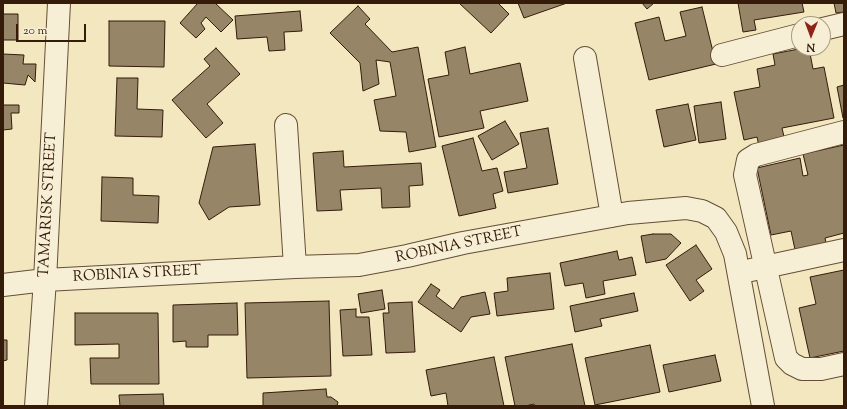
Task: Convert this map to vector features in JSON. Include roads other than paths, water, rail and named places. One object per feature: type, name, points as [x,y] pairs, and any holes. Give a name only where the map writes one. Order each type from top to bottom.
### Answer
[{"type":"street","name":"TAMARISK STREET","points":[[36,406],[45,280],[59,3]]},
{"type":"street","points":[[831,27],[844,24]]},
{"type":"street","points":[[722,55],[791,37]]},
{"type":"street","points":[[585,58],[612,216]]},
{"type":"street","points":[[286,125],[295,266]]},
{"type":"street","points":[[844,132],[756,155],[748,160],[745,175],[786,358],[792,364],[802,368],[820,369],[844,364]]},
{"type":"street","name":"ROBINIA STREET","points":[[3,285],[45,280],[295,266],[360,265],[463,243],[628,213],[686,208],[702,210],[716,218],[726,232],[735,254],[763,406]]},
{"type":"street","points":[[738,272],[844,250]]}]
